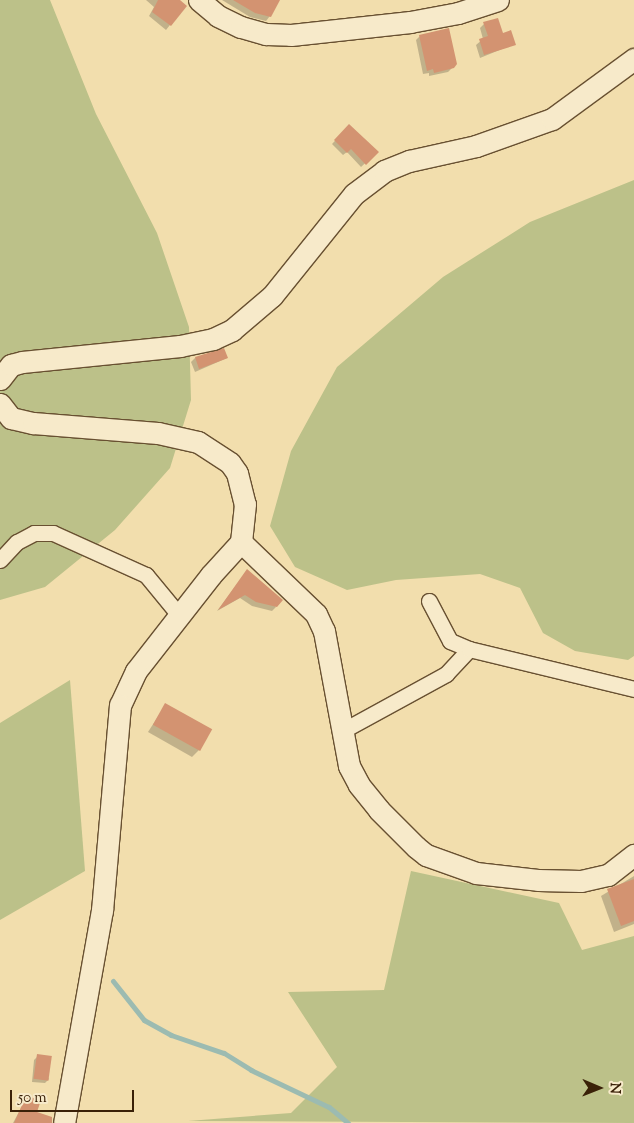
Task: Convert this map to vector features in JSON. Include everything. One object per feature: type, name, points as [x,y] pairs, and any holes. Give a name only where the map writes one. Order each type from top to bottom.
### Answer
[{"type":"street","points":[[199,0],[218,16],[241,27],[266,34],[291,35],[410,22],[458,13],[498,0]]},
{"type":"street","points":[[0,379],[11,365],[22,362],[180,346],[213,339],[232,330],[272,296],[354,194],[384,171],[409,161],[476,146],[552,119],[634,59]]},
{"type":"street","points":[[0,404],[11,418],[33,423],[158,433],[198,442],[230,463],[242,489],[245,504],[242,542],[179,615],[136,671],[116,722],[102,910],[64,1123]]},
{"type":"street","points":[[0,560],[17,542],[34,533],[52,533],[146,575],[179,615]]},
{"type":"street","points":[[242,542],[316,614],[324,631],[349,766],[358,786],[379,810],[426,855],[476,873],[581,881],[608,875],[634,855]]},
{"type":"street","points":[[429,601],[450,641],[469,649],[634,689]]},
{"type":"street","points":[[342,731],[446,674],[469,649]]},
{"type":"green space","points":[[0,0],[50,0],[96,114],[157,233],[189,327],[191,400],[170,468],[115,530],[45,587],[0,600]]},
{"type":"green space","points":[[634,180],[634,656],[628,660],[575,651],[543,633],[520,588],[480,574],[396,580],[347,590],[295,567],[270,526],[291,451],[337,367],[443,277],[530,222]]},
{"type":"green space","points":[[70,680],[85,871],[0,920],[0,723]]},
{"type":"green space","points":[[411,871],[559,903],[582,950],[634,936],[634,1123],[188,1121],[291,1113],[337,1067],[288,992],[384,990]]},
{"type":"building","points":[[158,0],[180,0],[187,6],[171,26],[152,12]]},
{"type":"building","points":[[233,0],[280,0],[271,17],[255,13]]},
{"type":"building","points":[[498,18],[503,33],[511,30],[516,45],[484,55],[479,39],[488,36],[483,22]]},
{"type":"building","points":[[449,28],[457,64],[454,68],[434,73],[433,69],[427,71],[419,35]]},
{"type":"building","points":[[349,124],[379,152],[366,165],[351,149],[347,153],[334,140]]},
{"type":"building","points":[[224,348],[228,358],[199,369],[195,357]]},
{"type":"building","points":[[247,569],[283,600],[277,607],[256,602],[245,595],[218,610]]},
{"type":"building","points":[[165,703],[212,729],[200,751],[153,725]]},
{"type":"building","points":[[634,879],[634,921],[621,926],[607,889]]},
{"type":"building","points":[[37,1054],[52,1056],[48,1081],[34,1079]]},
{"type":"building","points":[[26,1096],[41,1100],[37,1112],[52,1117],[52,1123],[14,1123]]},
{"type":"waterway","points":[[113,981],[144,1020],[171,1035],[224,1053],[251,1070],[329,1107],[348,1123]]}]
